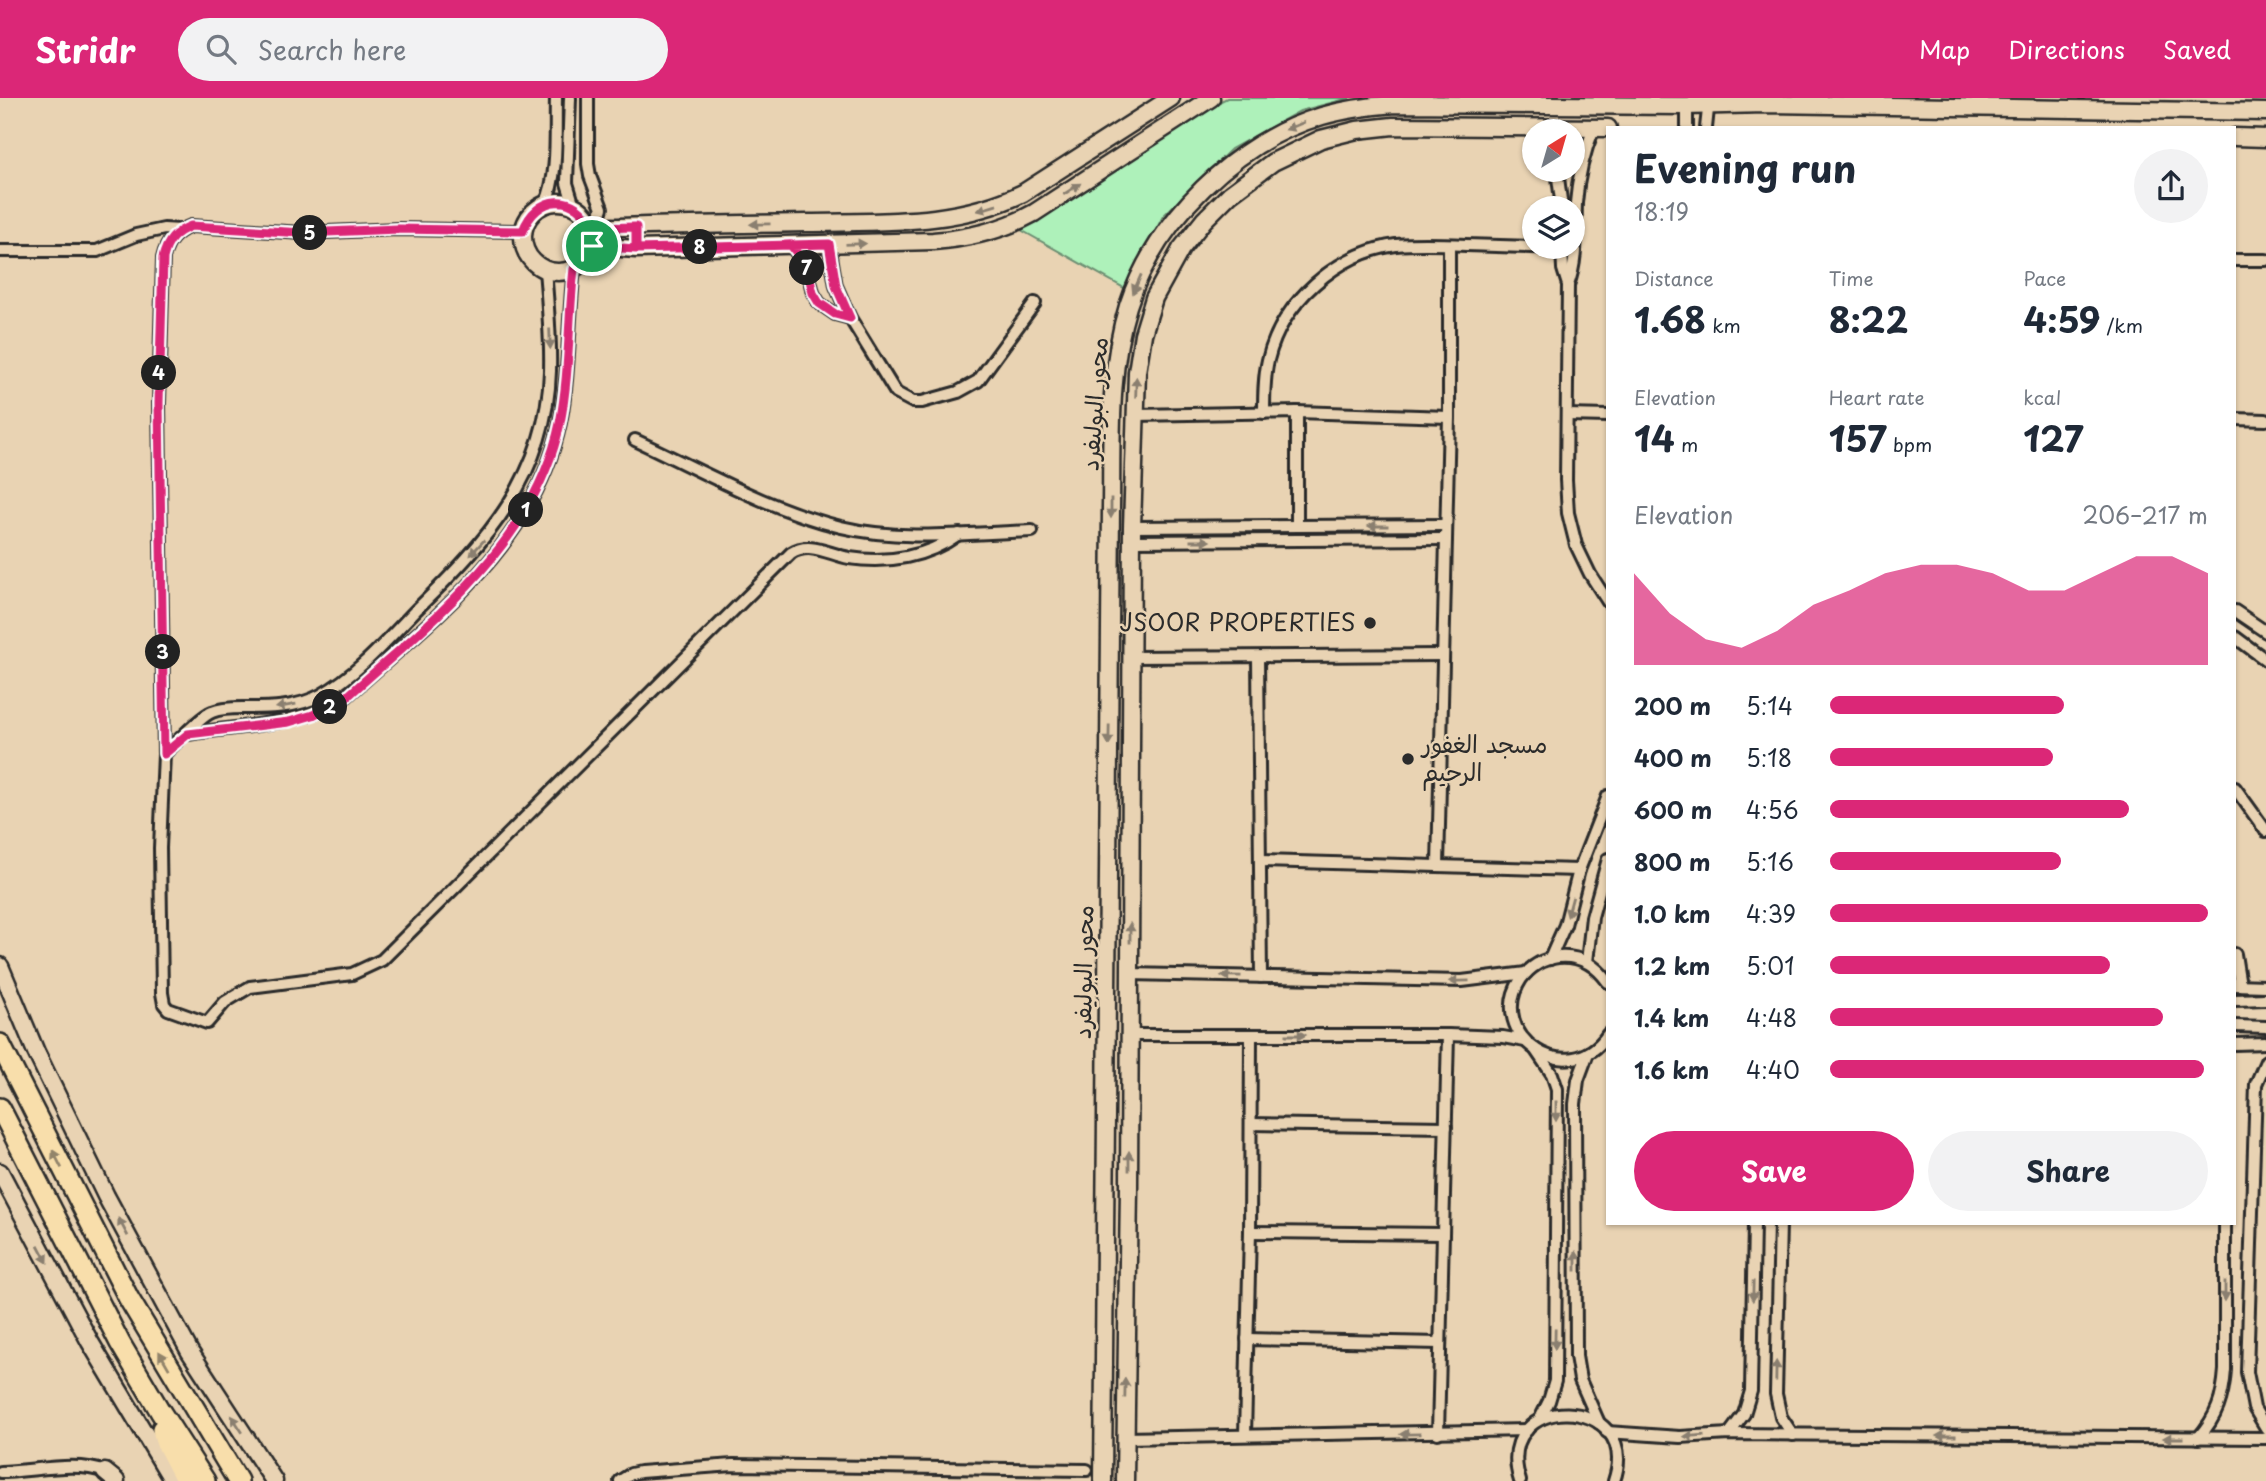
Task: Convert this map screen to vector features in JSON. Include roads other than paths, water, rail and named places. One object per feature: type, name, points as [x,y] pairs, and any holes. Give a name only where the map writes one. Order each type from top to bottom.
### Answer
[{"type":"highway","points":[[0,1044],[129,1299],[237,1478]]},
{"type":"highway","points":[[0,1108],[120,1343],[159,1411],[205,1481]]},
{"type":"highway","points":[[159,1411],[165,1441],[186,1481]]},
{"type":"street","points":[[545,204],[550,194],[553,172],[556,98]]},
{"type":"street","points":[[570,98],[568,183],[574,206]]},
{"type":"street","points":[[588,98],[588,164],[602,208],[592,227]]},
{"type":"street","points":[[592,227],[887,221],[946,217],[985,209],[1023,193],[1171,98]]},
{"type":"street","points":[[592,246],[636,249],[959,239],[1002,229],[1046,206],[1211,98]]},
{"type":"street","name":"محور البوليفرد","points":[[1103,1481],[1112,414],[1120,342],[1135,287],[1164,235],[1192,201],[1220,173],[1275,136],[1321,116],[1357,107],[1420,103],[1687,106],[1709,102],[1760,101],[2266,112]]},
{"type":"street","points":[[1706,126],[1709,102]]},
{"type":"street","points":[[1687,106],[1687,126]]},
{"type":"street","name":"محور البوليفرد","points":[[1125,1481],[1132,534],[1137,372],[1148,316],[1162,281],[1181,249],[1204,220],[1230,194],[1258,172],[1304,145],[1357,130],[1393,126],[1522,129]]},
{"type":"street","points":[[1601,128],[1584,156],[1577,187],[1575,256],[1568,285],[1566,480],[1568,513],[1576,545],[1606,599]]},
{"type":"street","points":[[2236,137],[2266,138]]},
{"type":"street","points":[[565,202],[574,206],[588,218],[592,227],[592,246],[582,263],[574,269],[565,272],[545,271],[527,255],[523,231],[527,219],[545,204],[565,202]]},
{"type":"street","points":[[0,251],[97,251],[136,235],[164,229],[180,230],[191,226],[303,233],[398,229],[523,231]]},
{"type":"street","points":[[636,227],[636,249]]},
{"type":"street","points":[[180,230],[165,247],[163,258],[159,403],[164,754],[160,848],[162,999],[173,1012],[207,1023],[225,1002],[250,987],[352,974],[382,960],[790,553],[806,547],[857,559],[899,558],[931,550],[958,534]]},
{"type":"street","points":[[829,244],[836,286],[850,318],[896,393],[904,399],[922,402],[958,392],[978,381],[1035,303]]},
{"type":"street","points":[[1264,413],[1264,385],[1273,345],[1292,309],[1309,288],[1341,265],[1377,249],[1418,244],[1522,246]]},
{"type":"street","points":[[791,245],[807,267],[813,293],[819,303],[835,314],[850,318]]},
{"type":"street","points":[[1438,866],[1449,417],[1449,245]]},
{"type":"street","points":[[1563,259],[1568,285]]},
{"type":"street","points":[[2236,260],[2266,260]]},
{"type":"street","points":[[188,734],[289,722],[332,706],[348,696],[486,567],[526,510],[542,479],[554,446],[568,370],[568,330],[574,269]]},
{"type":"street","points":[[164,754],[208,713],[216,710],[278,708],[303,703],[344,679],[372,655],[485,538],[503,515],[525,477],[538,443],[551,373],[545,271]]},
{"type":"street","points":[[1136,415],[1297,412],[1449,417]]},
{"type":"street","points":[[1297,412],[1297,526]]},
{"type":"street","points":[[1567,415],[1606,416]]},
{"type":"street","points":[[2236,419],[2266,420]]},
{"type":"street","points":[[635,440],[771,502],[841,527],[897,535],[1032,531]]},
{"type":"street","points":[[1132,534],[1297,526],[1446,525]]},
{"type":"street","points":[[1132,534],[1446,539]]},
{"type":"street","points":[[2236,612],[2266,632]]},
{"type":"street","points":[[2236,638],[2266,660]]},
{"type":"street","points":[[1130,657],[1443,655]]},
{"type":"street","points":[[1258,657],[1261,977]]},
{"type":"street","points":[[2236,789],[2266,831]]},
{"type":"street","points":[[1550,958],[1565,925],[1579,870],[1606,801]]},
{"type":"street","points":[[1260,861],[1579,870]]},
{"type":"street","points":[[1587,962],[1592,917],[1606,866]]},
{"type":"street","points":[[1129,974],[1462,981],[1526,973],[1550,958],[1569,957],[1587,962],[1606,976]]},
{"type":"street","points":[[0,966],[48,1076],[106,1196],[190,1352],[274,1481]]},
{"type":"street","points":[[1526,973],[1515,991],[1513,1002],[1515,1023],[1525,1041],[1552,1058],[1570,1059],[1588,1053],[1606,1039]]},
{"type":"street","points":[[2237,985],[2266,986]]},
{"type":"street","points":[[2236,1000],[2266,999]]},
{"type":"street","points":[[2236,1026],[2266,1027]]},
{"type":"street","points":[[1129,1035],[1448,1035],[1503,1037],[1525,1041]]},
{"type":"street","points":[[1245,1436],[1251,1035]]},
{"type":"street","points":[[1438,1433],[1448,1035]]},
{"type":"street","points":[[2236,1044],[2266,1043]]},
{"type":"street","points":[[1520,1481],[1516,1456],[1520,1443],[1527,1430],[1540,1419],[1555,1381],[1557,1089],[1552,1074],[1535,1049]]},
{"type":"street","points":[[1588,1053],[1578,1080],[1576,1104],[1576,1356],[1580,1380],[1598,1423]]},
{"type":"street","points":[[2266,1061],[2256,1084],[2247,1372],[2255,1408],[2266,1428]]},
{"type":"street","points":[[1251,1124],[1446,1127]]},
{"type":"street","points":[[0,1172],[90,1342],[173,1481]]},
{"type":"street","points":[[1729,1434],[1744,1415],[1751,1391],[1754,1225]]},
{"type":"street","points":[[1780,1225],[1776,1394],[1781,1417],[1793,1435]]},
{"type":"street","points":[[2198,1438],[2219,1409],[2223,1391],[2225,1225]]},
{"type":"street","points":[[1250,1233],[1443,1234]]},
{"type":"street","points":[[1247,1339],[1440,1343]]},
{"type":"street","points":[[1540,1419],[1564,1412],[1576,1413],[1598,1423],[1614,1444],[1617,1458],[1614,1481]]},
{"type":"street","points":[[1125,1438],[1527,1430]]},
{"type":"street","points":[[1607,1432],[1680,1437],[1729,1434],[2266,1438]]},
{"type":"street","points":[[621,1481],[640,1472],[733,1465],[1087,1470]]},
{"type":"street","points":[[0,1472],[94,1468],[111,1476]]},
{"type":"place","name":"JSOOR PROPERTIES","points":[[1370,623]]},
{"type":"place","name":"مسجد الغفور الرحيم","points":[[1408,759]]}]
